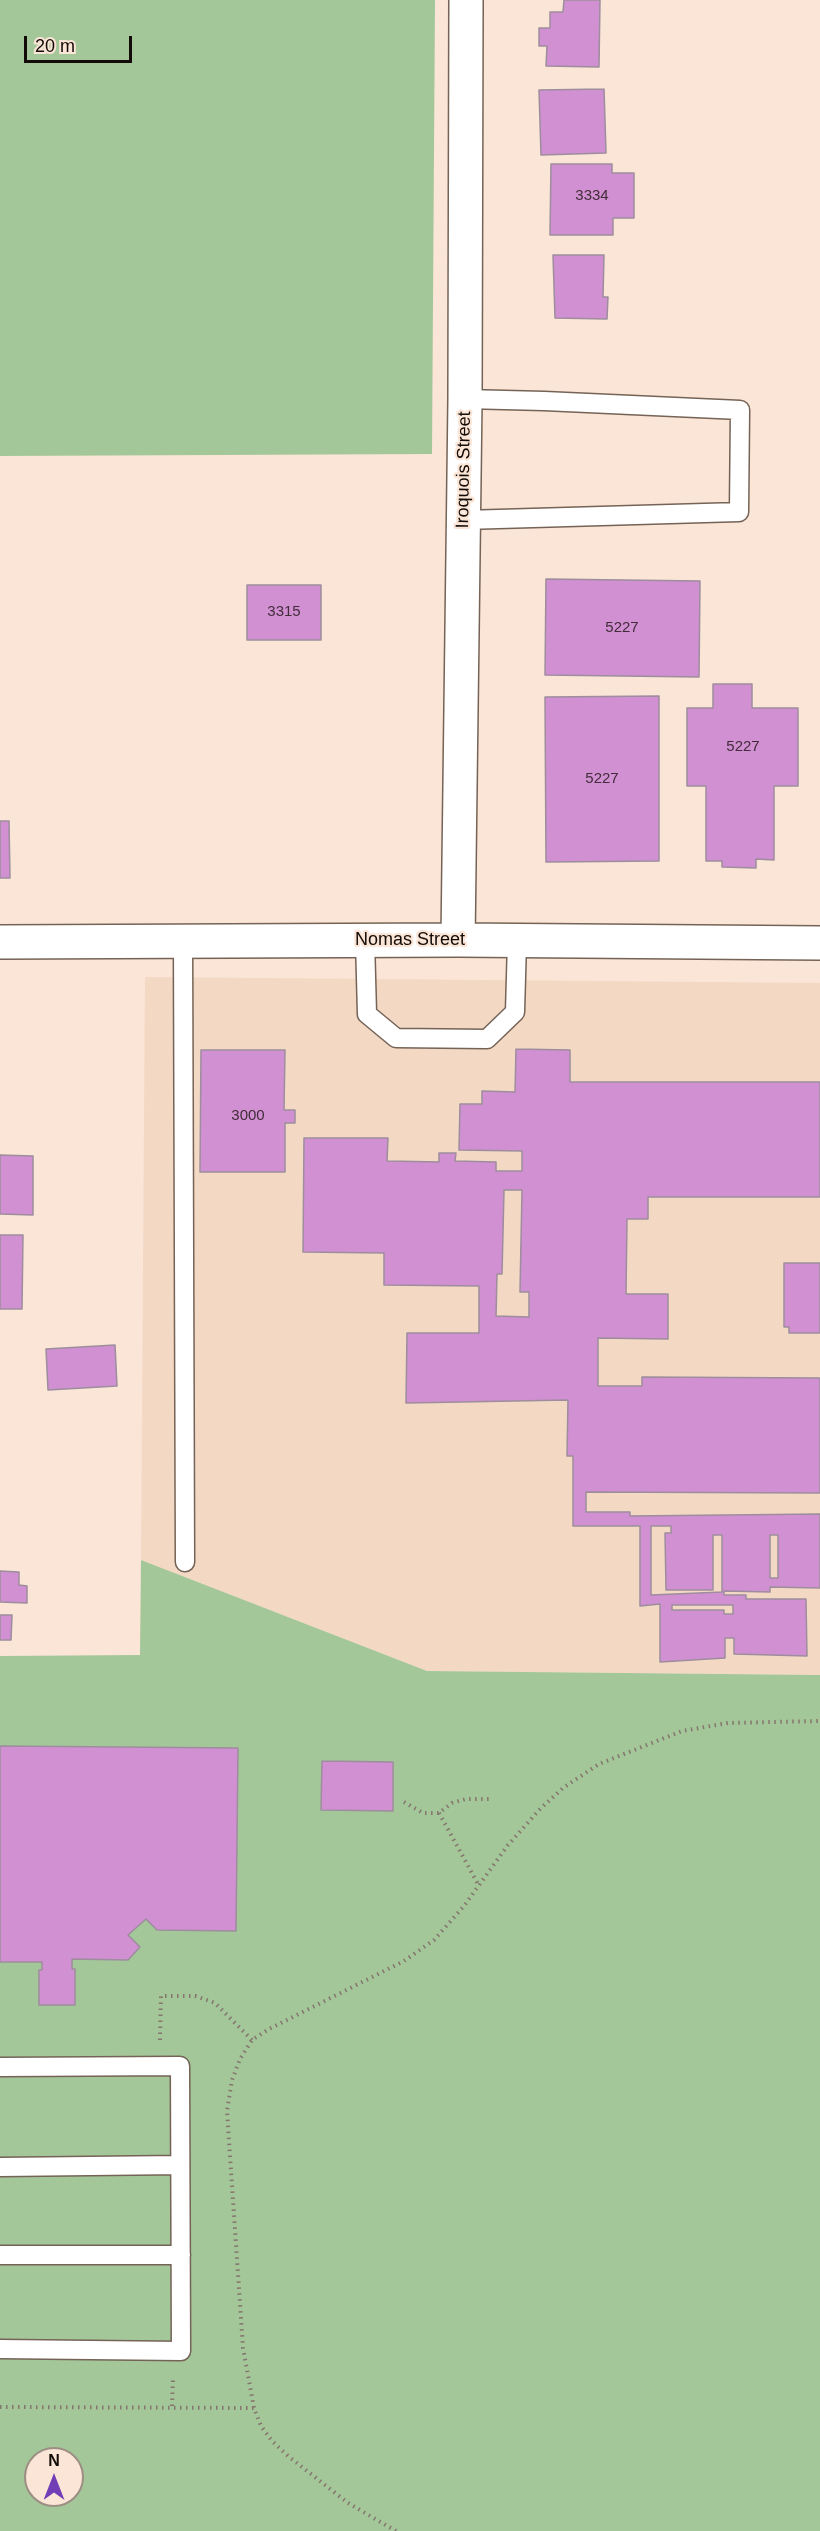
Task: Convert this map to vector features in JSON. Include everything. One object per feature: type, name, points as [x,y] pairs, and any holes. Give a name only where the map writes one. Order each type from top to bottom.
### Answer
[{"type":"street","name":"Iroquois Street","points":[[458,940],[464,520],[466,0]]},
{"type":"street","name":"Nomas Street","points":[[0,942],[458,940],[820,943]]},
{"type":"lane","points":[[464,520],[739,512],[740,410],[544,400],[465,399]]},
{"type":"lane","points":[[183,940],[184,1562]]},
{"type":"lane","points":[[365,940],[367,1014],[374,1020],[396,1038],[487,1040],[515,1012],[517,941]]},
{"type":"lane","points":[[0,2067],[180,2066],[182,2351],[0,2349]]},
{"type":"lane","points":[[0,2167],[180,2165]]},
{"type":"lane","points":[[0,2254],[181,2254]]},
{"type":"path","points":[[396,2531],[348,2503],[288,2456],[272,2441],[261,2426],[254,2408],[243,2349],[227,2111],[232,2080],[240,2059],[252,2040],[269,2029],[404,1961],[434,1940],[452,1921],[478,1884],[538,1810],[564,1788],[599,1764],[681,1731],[728,1724],[820,1722]]},
{"type":"path","points":[[404,1802],[423,1813],[439,1813],[452,1803],[466,1799],[492,1799]]},
{"type":"path","points":[[439,1813],[478,1884]]},
{"type":"path","points":[[160,2067],[161,1996],[195,1996],[215,2003],[252,2040]]},
{"type":"path","points":[[0,2407],[254,2408]]},
{"type":"shaded area","points":[[145,977],[820,983],[820,1675],[427,1671],[141,1560]]},
{"type":"green space","points":[[0,0],[435,0],[432,454],[0,456]]},
{"type":"green space","points":[[141,1560],[427,1671],[820,1675],[820,2531],[0,2531],[0,1656],[140,1655]]},
{"type":"building","points":[[564,0],[600,0],[599,67],[546,66],[547,46],[539,46],[539,28],[550,28],[550,12],[563,12]]},
{"type":"building","points":[[604,89],[606,153],[541,155],[539,90]]},
{"type":"building","points":[[551,164],[612,164],[612,173],[634,173],[634,218],[613,218],[613,235],[550,235]]},
{"type":"building","points":[[553,255],[604,255],[603,297],[608,297],[607,319],[555,318]]},
{"type":"building","points":[[546,579],[700,581],[699,677],[545,675]]},
{"type":"building","points":[[247,585],[321,585],[321,640],[247,640]]},
{"type":"building","points":[[713,684],[752,684],[752,708],[798,708],[798,786],[774,786],[774,860],[756,859],[756,868],[722,867],[722,861],[706,861],[706,786],[687,786],[687,708],[713,708]]},
{"type":"building","points":[[659,696],[659,861],[546,862],[545,697]]},
{"type":"building","points":[[0,821],[9,821],[10,878],[0,878]]},
{"type":"building","points":[[516,1049],[570,1050],[570,1082],[820,1082],[820,1197],[648,1197],[648,1219],[627,1219],[626,1294],[668,1294],[668,1339],[598,1338],[598,1386],[642,1386],[642,1377],[820,1378],[820,1493],[586,1492],[586,1512],[630,1512],[630,1516],[820,1514],[820,1588],[770,1587],[770,1592],[724,1591],[724,1595],[746,1595],[746,1599],[806,1599],[807,1656],[734,1654],[734,1638],[725,1638],[725,1658],[660,1662],[660,1604],[640,1606],[640,1526],[573,1526],[573,1456],[567,1456],[568,1400],[406,1403],[407,1333],[479,1333],[479,1286],[384,1285],[384,1253],[303,1252],[304,1138],[388,1138],[387,1161],[439,1162],[439,1153],[456,1153],[455,1161],[496,1162],[496,1171],[522,1171],[522,1151],[459,1150],[460,1104],[482,1104],[482,1091],[515,1092]],"holes":[[[504,1190],[522,1190],[520,1292],[529,1292],[529,1317],[496,1316],[497,1274],[502,1274]],[[651,1526],[671,1526],[671,1533],[665,1533],[666,1590],[713,1590],[713,1535],[722,1535],[722,1592],[651,1595]],[[770,1535],[778,1535],[778,1578],[770,1578]],[[672,1605],[733,1605],[733,1614],[724,1614],[724,1610],[672,1610]]]},
{"type":"building","points":[[201,1050],[285,1050],[284,1110],[295,1110],[295,1123],[285,1123],[285,1172],[200,1172]]},
{"type":"building","points":[[0,1155],[33,1156],[33,1215],[0,1214]]},
{"type":"building","points":[[0,1235],[23,1235],[22,1309],[0,1309]]},
{"type":"building","points":[[784,1263],[820,1263],[820,1333],[789,1333],[789,1327],[784,1327]]},
{"type":"building","points":[[115,1345],[117,1386],[48,1390],[46,1349]]},
{"type":"building","points":[[0,1571],[19,1572],[19,1585],[27,1586],[27,1603],[0,1602]]},
{"type":"building","points":[[0,1615],[12,1615],[11,1640],[0,1640]]},
{"type":"building","points":[[0,1746],[238,1748],[236,1931],[157,1930],[146,1919],[128,1935],[140,1947],[128,1960],[72,1959],[72,1969],[75,1969],[75,2005],[39,2005],[39,1970],[42,1970],[42,1962],[0,1962]]},
{"type":"building","points":[[322,1761],[393,1762],[393,1811],[321,1810]]}]
